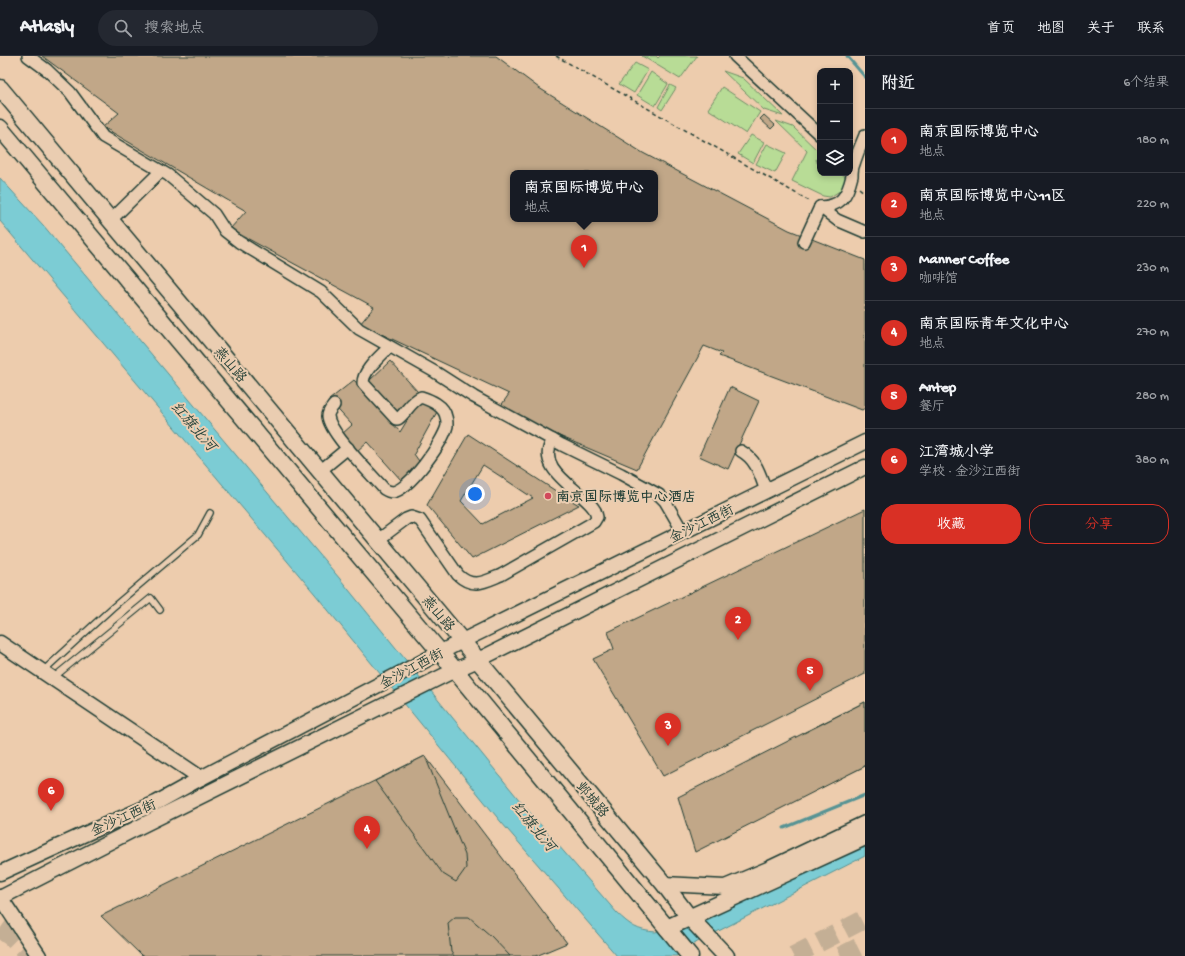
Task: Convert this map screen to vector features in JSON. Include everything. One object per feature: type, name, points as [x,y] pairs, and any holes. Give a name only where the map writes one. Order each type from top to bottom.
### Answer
[{"type":"main road","name":"燕山路","points":[[0,88],[462,641]]},
{"type":"main road","name":"燕山路","points":[[0,128],[440,652]]},
{"type":"main road","name":"邺城路","points":[[462,641],[664,884],[689,917],[726,956]]},
{"type":"main road","name":"邺城路","points":[[440,652],[690,956]]},
{"type":"main road","points":[[667,928],[865,837]]},
{"type":"street","points":[[28,56],[47,70],[70,92],[103,137],[168,175],[214,214],[225,231],[239,242],[321,292],[359,329],[435,372],[474,397],[659,495],[665,501],[683,532]]},
{"type":"street","points":[[736,56],[817,132]]},
{"type":"street","points":[[853,162],[865,135]]},
{"type":"street","points":[[111,220],[161,171]]},
{"type":"street","points":[[820,207],[831,206],[841,201],[848,186],[850,176]]},
{"type":"street","points":[[820,207],[837,220],[865,232]]},
{"type":"street","points":[[804,242],[820,207]]},
{"type":"street","points":[[334,405],[328,415],[329,421],[336,435],[384,489],[394,492],[410,482],[426,463],[441,439],[447,426],[446,416],[442,408],[432,401],[420,397],[416,399],[401,417],[396,419],[364,383],[364,376],[367,371],[389,347]]},
{"type":"street","points":[[553,440],[549,447],[548,454],[552,466],[562,479]]},
{"type":"street","name":"金沙江西街","points":[[0,873],[156,802],[440,652],[865,442]]},
{"type":"street","points":[[320,470],[348,448]]},
{"type":"street","points":[[741,451],[758,467],[766,491]]},
{"type":"street","points":[[378,540],[406,519],[415,517],[420,520],[461,578],[470,584],[477,584],[501,575],[594,522],[597,518],[595,510],[590,502],[562,479],[543,467]]},
{"type":"street","name":"金沙江西街","points":[[0,898],[454,670],[478,660],[865,467]]},
{"type":"street","points":[[0,643],[201,778]]},
{"type":"street","points":[[664,884],[725,887],[768,869],[865,823]]},
{"type":"street","points":[[0,898],[39,956]]},
{"type":"lane","points":[[48,675],[112,608],[198,535],[210,513]]},
{"type":"lane","points":[[48,675],[152,598],[160,610]]},
{"type":"path","points":[[556,56],[820,207]]},
{"type":"green space","points":[[642,56],[656,56],[658,58],[660,56],[697,56],[680,79]]},
{"type":"green space","points":[[635,63],[648,70],[634,93],[619,84]]},
{"type":"green space","points":[[723,71],[743,78],[783,116],[764,110]]},
{"type":"green space","points":[[651,72],[668,84],[655,106],[637,95]]},
{"type":"green space","points":[[670,85],[676,88],[662,110],[658,107]]},
{"type":"green space","points":[[722,87],[760,112],[746,134],[708,109]]},
{"type":"green space","points":[[776,121],[793,127],[817,150],[817,176],[847,177],[843,189],[830,197],[823,196],[792,181],[807,151]]},
{"type":"green space","points":[[751,135],[764,142],[753,163],[738,154]]},
{"type":"green space","points":[[767,144],[786,153],[775,173],[756,164]]},
{"type":"water","name":"红旗北河","points":[[0,178],[43,225],[340,579],[525,807],[617,913],[626,921],[639,929],[656,932],[865,825],[865,856],[699,941],[679,953],[677,956],[617,956],[501,822],[315,594],[0,221]]},
{"type":"building","points":[[42,56],[496,56],[539,88],[643,153],[789,230],[865,260],[865,408],[862,410],[719,356],[722,353],[704,346],[637,469],[498,410],[509,394],[360,324],[374,307],[230,229],[246,211],[103,127],[119,113]]},
{"type":"building","points":[[764,115],[775,125],[771,129],[760,119]]},
{"type":"building","points":[[390,361],[418,392],[396,413],[368,382]]},
{"type":"building","points":[[354,380],[400,432],[419,401],[438,410],[414,454],[421,464],[401,480],[367,442],[357,451],[342,434],[352,425],[329,400]]},
{"type":"building","points":[[730,387],[759,401],[728,469],[699,456]]},
{"type":"building","name":"南京国际博览中心酒店","points":[[468,434],[579,505],[472,559],[427,505]],"holes":[[[483,465],[533,498],[483,524],[461,501]]]},
{"type":"building","points":[[865,509],[865,674],[663,776],[593,659],[614,649],[608,632]]},
{"type":"building","points":[[865,702],[865,766],[830,783],[803,733]]},
{"type":"building","points":[[865,702],[865,766],[695,852],[678,797]]},
{"type":"building","points":[[425,756],[567,943],[536,956],[142,956],[101,916]]},
{"type":"building","points":[[425,756],[465,855],[466,868],[456,882],[443,874],[375,781]]},
{"type":"building","points":[[455,917],[469,917],[491,936],[510,956],[454,956],[451,952],[448,923]]},
{"type":"waterway","points":[[847,56],[865,77]]},
{"type":"waterway","points":[[784,828],[865,795]]},
{"type":"tunnel","points":[[793,956],[865,919]]},
{"type":"tunnel","points":[[0,929],[14,939],[31,956]]},
{"type":"tunnel","points":[[841,956],[865,944]]},
{"type":"place","name":"南京国际博览中心","points":[[584,268]]},
{"type":"place","name":"南京国际博览中心酒店","points":[[548,496]]},
{"type":"place","name":"南京国际博览中心11区","points":[[738,640]]},
{"type":"place","name":"Antep","points":[[810,691]]},
{"type":"place","name":"Manner Coffee","points":[[668,746]]},
{"type":"place","name":"江湾城小学","points":[[51,811]]},
{"type":"place","name":"南京国际青年文化中心","points":[[367,849]]}]
